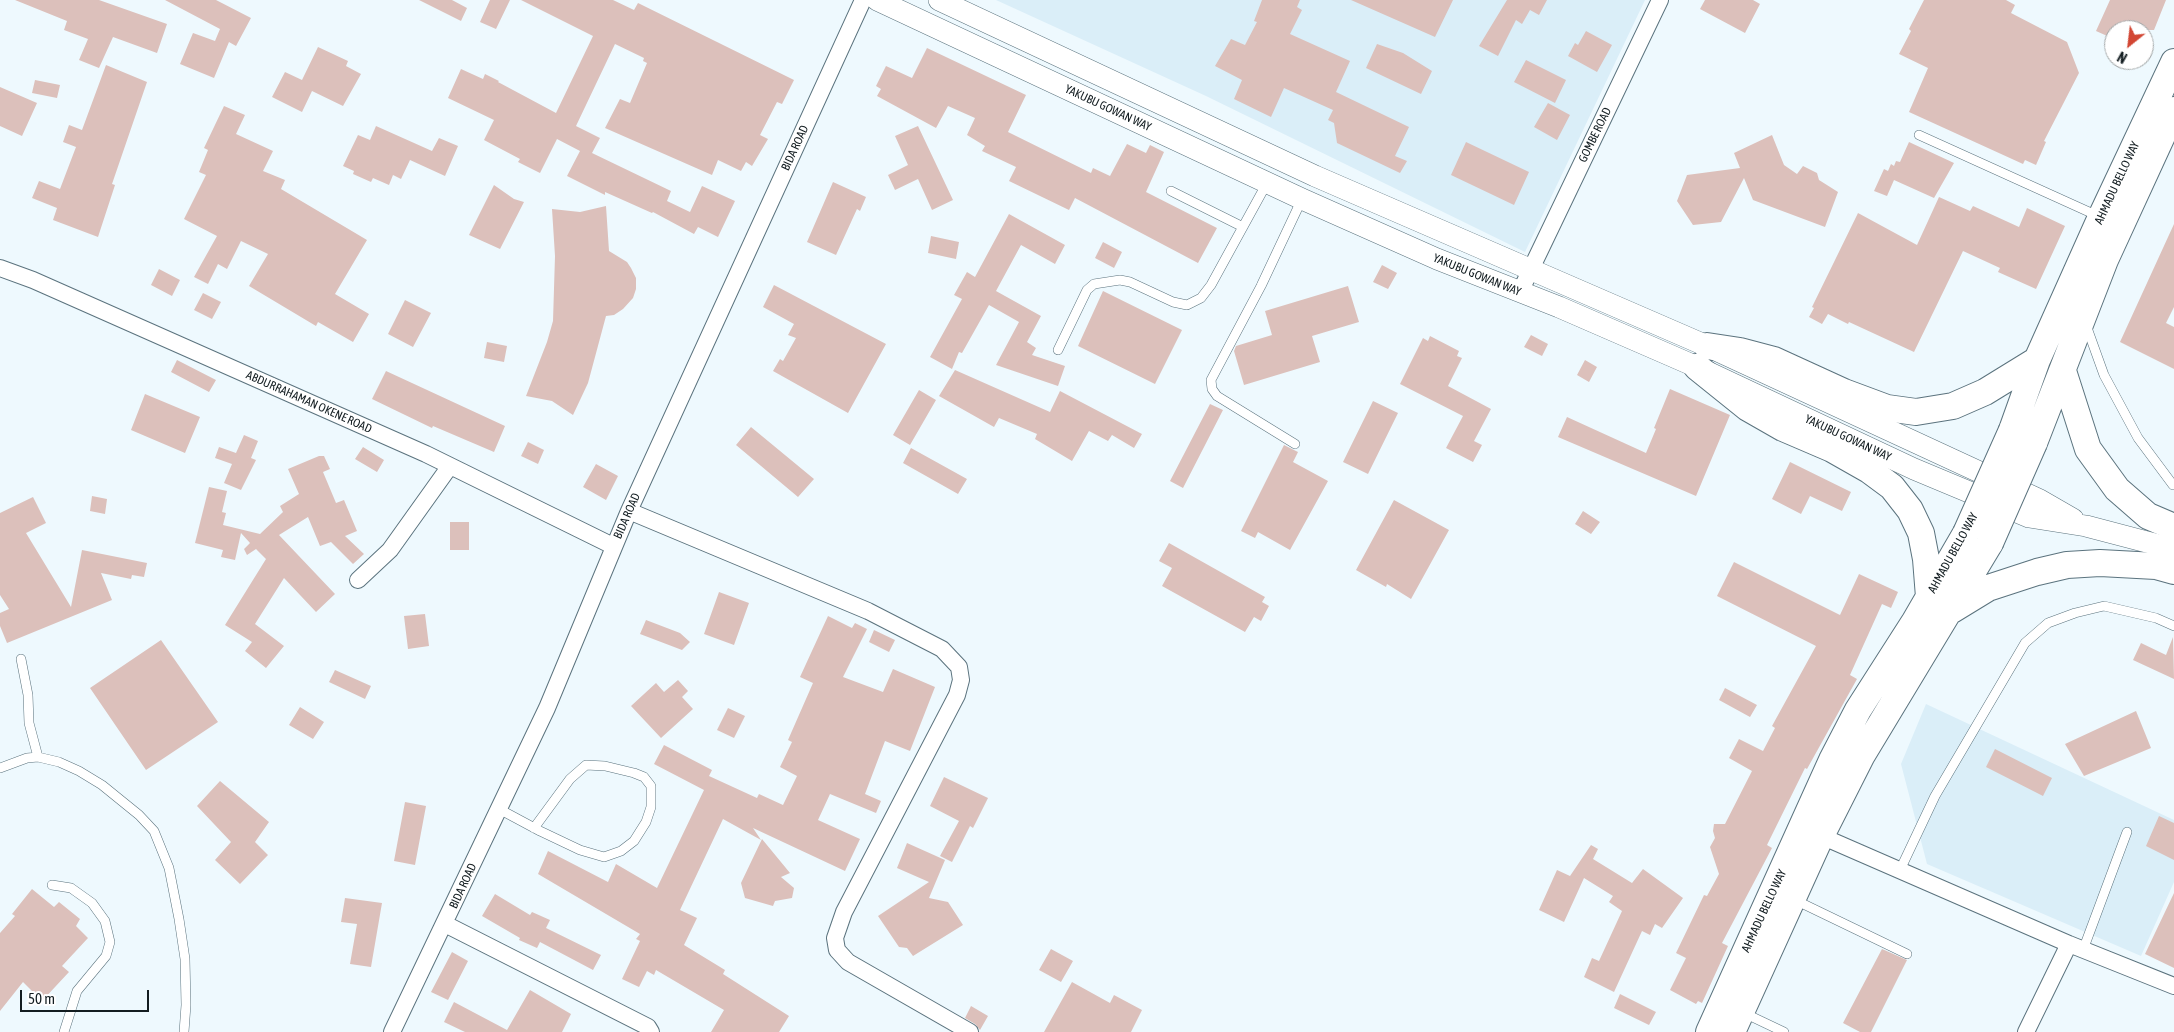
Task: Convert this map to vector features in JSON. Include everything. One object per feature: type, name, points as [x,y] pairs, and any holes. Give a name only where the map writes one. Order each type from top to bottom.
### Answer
[{"type":"main road","name":"AHMADU BELLO WAY","points":[[1978,538],[2012,430],[2037,360],[2101,217],[2174,62]]},
{"type":"main road","name":"AHMADU BELLO WAY","points":[[1737,1022],[1822,836],[1939,604],[2034,443],[2084,317],[2104,260],[2174,110]]},
{"type":"main road","points":[[1702,357],[1740,351],[1774,360],[1844,392],[1887,408],[1916,412],[1953,406],[1985,392],[2037,360]]},
{"type":"main road","points":[[1702,357],[1748,408],[1783,428],[1832,449],[1870,470],[1892,487],[1910,510],[1922,534],[1926,559],[1939,604],[2037,572],[2067,565],[2100,563],[2156,566],[2174,571]]},
{"type":"main road","points":[[2063,371],[2088,449],[2117,489],[2148,516],[2174,527]]},
{"type":"main road","name":"AHMADU BELLO WAY","points":[[1709,1032],[1832,760],[1858,710],[1939,604]]},
{"type":"street","name":"BIDA ROAD","points":[[392,1032],[547,708],[613,546],[863,0]]},
{"type":"street","name":"YAKUBU GOWAN WAY","points":[[877,0],[1267,183],[1437,259],[1520,292],[1702,357],[2040,500],[2086,526],[2174,549]]},
{"type":"street","name":"YAKUBU GOWAN WAY","points":[[939,0],[1315,176],[1530,270],[1702,357]]},
{"type":"street","name":"GOMBE ROAD","points":[[1520,292],[1660,0]]},
{"type":"street","name":"ABDURRAHAMAN OKENE ROAD","points":[[0,268],[42,284],[450,466],[613,546]]},
{"type":"street","points":[[358,580],[390,550],[450,466]]},
{"type":"street","points":[[629,511],[868,612],[942,649],[959,667],[961,680],[957,695],[844,912],[835,938],[837,950],[848,962],[970,1032]]},
{"type":"street","points":[[1822,836],[2076,947],[2174,986]]},
{"type":"street","points":[[445,924],[648,1026],[652,1032]]},
{"type":"street","points":[[2026,1032],[2076,947]]},
{"type":"lane","points":[[1919,135],[2101,217]]},
{"type":"lane","points":[[1058,350],[1087,290],[1094,284],[1120,280],[1130,282],[1172,302],[1187,305],[1201,298],[1211,285],[1267,183]]},
{"type":"lane","points":[[1171,191],[1243,227]]},
{"type":"lane","points":[[1295,444],[1217,396],[1212,389],[1211,380],[1261,286],[1302,199]]},
{"type":"lane","points":[[2084,317],[2104,375],[2138,438],[2173,485]]},
{"type":"lane","points":[[1900,870],[1935,796],[2025,643],[2048,623],[2075,613],[2104,606],[2156,618],[2174,626]]},
{"type":"lane","points":[[21,659],[28,694],[29,723],[38,757]]},
{"type":"lane","points":[[0,768],[28,758],[38,757],[72,768],[102,785],[139,815],[154,831],[169,868],[185,959],[186,1005],[184,1032]]},
{"type":"lane","points":[[499,809],[534,828],[580,850],[604,857],[620,851],[634,841],[646,822],[651,807],[651,786],[644,778],[634,773],[605,766],[586,766],[570,779],[534,828]]},
{"type":"lane","points":[[2076,947],[2128,832]]},
{"type":"lane","points":[[52,886],[70,888],[92,902],[105,921],[110,942],[106,956],[77,991],[64,1032]]},
{"type":"lane","points":[[1793,899],[1907,954]]},
{"type":"lane","points":[[1737,1022],[1784,1032]]},
{"type":"shaded area","points":[[996,0],[1645,0],[1525,252],[1206,96]]},
{"type":"shaded area","points":[[1926,704],[2174,820],[2174,882],[2141,956],[1927,864],[1901,764]]},
{"type":"building","points":[[15,0],[99,0],[167,24],[157,53],[113,37],[99,68],[79,60],[88,39],[64,30],[67,21]]},
{"type":"building","points":[[165,0],[216,0],[251,18],[236,46],[229,42],[214,78],[180,64],[193,33],[215,41],[220,29]]},
{"type":"building","points":[[419,0],[452,0],[467,8],[461,21]]},
{"type":"building","points":[[490,0],[510,0],[496,29],[480,22]]},
{"type":"building","points":[[521,0],[613,0],[634,10],[638,3],[794,80],[782,104],[777,102],[760,135],[768,139],[752,166],[746,162],[741,171],[718,160],[712,175],[605,128],[620,99],[630,103],[647,63],[643,61],[644,58],[615,44],[576,126],[600,138],[592,153],[671,191],[667,201],[690,212],[702,186],[735,201],[718,237],[698,227],[694,234],[653,212],[605,192],[605,195],[567,176],[580,151],[557,139],[540,173],[518,162],[520,159],[484,140],[494,120],[448,98],[461,69],[483,79],[485,74],[556,113],[593,36]]},
{"type":"building","points":[[1262,0],[1300,0],[1297,7],[1302,10],[1290,34],[1350,61],[1336,92],[1409,127],[1395,156],[1407,161],[1400,173],[1337,143],[1334,123],[1328,120],[1333,110],[1284,88],[1271,117],[1234,99],[1242,80],[1215,66],[1231,39],[1245,45],[1257,22],[1254,21]]},
{"type":"building","points":[[1351,0],[1453,0],[1435,37]]},
{"type":"building","points":[[1507,0],[1547,0],[1539,15],[1530,10],[1522,24],[1516,20],[1498,56],[1479,46]]},
{"type":"building","points":[[1705,0],[1753,0],[1760,4],[1745,33],[1700,9]]},
{"type":"building","points":[[1924,0],[2006,0],[2015,5],[2011,13],[2067,42],[2079,73],[2044,141],[2046,142],[2036,165],[2025,160],[2023,164],[1909,112],[1928,68],[1899,54]]},
{"type":"building","points":[[2110,0],[2166,0],[2154,30],[2154,20],[2104,20],[2104,35],[2096,31]]},
{"type":"building","points":[[1586,31],[1612,45],[1597,72],[1568,56],[1575,43],[1578,45]]},
{"type":"building","points":[[1377,44],[1403,53],[1432,71],[1421,94],[1366,68]]},
{"type":"building","points":[[318,47],[348,61],[346,66],[361,74],[343,106],[312,91],[302,112],[272,97],[285,72],[302,80]]},
{"type":"building","points":[[927,48],[1026,95],[1008,132],[1091,173],[1093,168],[1110,176],[1127,144],[1146,153],[1150,145],[1164,152],[1146,192],[1217,228],[1198,263],[1075,198],[1069,210],[1009,181],[1016,167],[982,151],[985,146],[967,135],[975,118],[948,106],[936,128],[877,96],[881,89],[876,86],[886,66],[912,78]]},
{"type":"building","points":[[1526,60],[1566,80],[1555,103],[1514,82]]},
{"type":"building","points":[[106,65],[147,82],[112,184],[115,185],[98,237],[53,220],[57,208],[32,198],[39,181],[60,189],[76,147],[63,142],[69,125],[82,130]]},
{"type":"building","points":[[35,80],[60,85],[57,98],[32,93]]},
{"type":"building","points":[[0,87],[37,103],[22,136],[0,126]]},
{"type":"building","points":[[1548,103],[1570,115],[1557,140],[1534,127]]},
{"type":"building","points":[[224,106],[245,115],[236,134],[273,151],[263,171],[285,180],[281,189],[367,240],[335,294],[369,314],[353,342],[318,322],[316,326],[249,286],[268,254],[241,241],[227,269],[218,264],[208,284],[194,277],[217,236],[184,219],[206,175],[199,172],[208,150],[204,148]]},
{"type":"building","points":[[376,126],[432,151],[439,138],[458,146],[445,176],[410,160],[401,179],[393,175],[389,185],[373,178],[371,182],[353,174],[354,171],[343,166],[358,135],[370,140]]},
{"type":"building","points":[[918,126],[953,200],[932,210],[918,179],[895,190],[888,175],[908,165],[895,136]]},
{"type":"building","points":[[1772,135],[1784,165],[1797,174],[1803,166],[1817,173],[1819,180],[1838,192],[1825,227],[1753,200],[1744,178],[1721,222],[1693,225],[1677,201],[1687,175],[1740,168],[1734,153]]},
{"type":"building","points":[[1466,142],[1529,172],[1514,205],[1451,175]]},
{"type":"building","points":[[1909,142],[1954,163],[1934,198],[1894,180],[1887,196],[1874,191],[1884,169],[1888,171],[1891,164],[1894,166],[1896,161],[1900,162]]},
{"type":"building","points":[[833,182],[866,197],[860,211],[857,209],[836,255],[807,242]]},
{"type":"building","points":[[494,185],[514,199],[524,202],[500,249],[469,235]]},
{"type":"building","points":[[1939,197],[1970,211],[1973,206],[2019,227],[2027,208],[2065,226],[2036,289],[1998,272],[2000,268],[1963,251],[1914,352],[1828,314],[1822,324],[1809,317],[1814,308],[1812,307],[1858,213],[1917,245]]},
{"type":"building","points":[[606,206],[609,251],[627,262],[636,278],[636,289],[633,298],[623,309],[614,315],[606,316],[588,383],[573,415],[552,401],[526,396],[553,321],[555,256],[552,209],[580,212]]},
{"type":"building","points":[[1009,214],[1065,245],[1055,264],[1021,245],[996,291],[1041,316],[1027,342],[1036,348],[1032,355],[1065,366],[1058,386],[996,365],[1019,322],[989,305],[962,353],[959,352],[952,369],[930,357],[962,299],[954,295],[967,272],[975,277]]},
{"type":"building","points":[[2174,224],[2174,307],[2166,323],[2174,327],[2174,369],[2120,342]]},
{"type":"building","points":[[931,236],[959,242],[956,259],[928,253]]},
{"type":"building","points":[[1103,242],[1122,252],[1114,268],[1095,258]]},
{"type":"building","points":[[1382,265],[1397,273],[1388,289],[1373,282]]},
{"type":"building","points":[[159,269],[180,280],[172,296],[151,285]]},
{"type":"building","points":[[774,285],[886,344],[848,413],[773,371],[780,359],[783,361],[796,338],[788,335],[794,324],[763,307]]},
{"type":"building","points":[[1348,286],[1359,322],[1312,336],[1320,362],[1244,385],[1234,351],[1236,346],[1272,335],[1265,311]]},
{"type":"building","points":[[1103,291],[1182,330],[1155,384],[1078,346]]},
{"type":"building","points":[[203,293],[221,302],[212,319],[194,310]]},
{"type":"building","points":[[405,300],[431,313],[413,347],[388,334]]},
{"type":"building","points":[[1531,335],[1548,344],[1542,356],[1524,347]]},
{"type":"building","points":[[1430,336],[1459,351],[1457,356],[1462,358],[1448,386],[1491,409],[1474,441],[1482,445],[1473,462],[1446,448],[1463,416],[1400,384],[1423,338],[1428,341]]},
{"type":"building","points":[[487,342],[507,346],[504,362],[484,358]]},
{"type":"building","points":[[177,360],[216,380],[209,392],[171,372]]},
{"type":"building","points":[[1585,360],[1597,367],[1589,382],[1577,375]]},
{"type":"building","points":[[955,370],[1050,412],[1060,391],[1142,434],[1134,448],[1112,435],[1108,441],[1089,431],[1072,461],[1035,439],[1037,434],[999,418],[994,427],[939,396]]},
{"type":"building","points":[[386,371],[505,426],[494,452],[433,426],[432,428],[372,399]]},
{"type":"building","points":[[1670,389],[1730,415],[1696,496],[1558,437],[1567,417],[1646,453]]},
{"type":"building","points":[[919,390],[936,400],[910,445],[893,435]]},
{"type":"building","points":[[145,394],[200,417],[185,453],[131,430]]},
{"type":"building","points":[[1373,401],[1398,413],[1368,474],[1343,462]]},
{"type":"building","points":[[1210,404],[1223,410],[1183,488],[1170,481]]},
{"type":"building","points":[[751,427],[814,479],[798,497],[736,445]]},
{"type":"building","points":[[244,435],[258,441],[251,458],[256,460],[241,490],[224,483],[232,464],[215,458],[219,447],[236,453]]},
{"type":"building","points":[[528,442],[544,450],[538,464],[521,456]]},
{"type":"building","points":[[1284,445],[1298,452],[1293,462],[1328,481],[1290,550],[1258,532],[1255,538],[1241,531]]},
{"type":"building","points":[[363,447],[384,460],[377,472],[355,459]]},
{"type":"building","points":[[911,448],[967,479],[958,494],[903,463]]},
{"type":"building","points":[[319,456],[324,456],[330,469],[323,472],[336,503],[344,500],[357,531],[345,536],[364,554],[353,564],[331,542],[320,546],[308,517],[279,535],[335,594],[316,612],[284,578],[255,624],[284,646],[266,668],[245,651],[252,642],[225,625],[266,559],[256,549],[247,555],[244,549],[250,543],[241,533],[235,560],[221,557],[223,550],[195,543],[209,487],[227,491],[222,512],[226,513],[223,525],[260,534],[283,512],[280,506],[299,494],[288,469]]},
{"type":"building","points":[[1790,462],[1851,492],[1842,511],[1810,496],[1801,514],[1772,499]]},
{"type":"building","points":[[596,464],[618,476],[606,500],[583,487]]},
{"type":"building","points":[[92,496],[107,499],[105,514],[90,511]]},
{"type":"building","points":[[33,497],[46,523],[26,533],[71,607],[82,550],[147,563],[144,577],[132,575],[131,579],[101,573],[112,600],[7,643],[0,626],[0,613],[9,609],[0,595],[0,513]]},
{"type":"building","points":[[1394,500],[1449,530],[1411,599],[1387,584],[1386,587],[1356,570]]},
{"type":"building","points":[[1583,511],[1600,522],[1591,534],[1575,524]]},
{"type":"building","points":[[450,522],[469,522],[469,550],[450,550]]},
{"type":"building","points":[[1169,543],[1265,597],[1262,602],[1269,606],[1261,621],[1254,617],[1245,632],[1162,586],[1172,568],[1159,561]]},
{"type":"building","points":[[1734,562],[1840,615],[1859,574],[1898,592],[1891,608],[1882,604],[1850,675],[1857,679],[1807,769],[1805,768],[1767,845],[1772,848],[1722,943],[1728,946],[1702,1003],[1698,1001],[1696,1004],[1670,990],[1686,958],[1676,953],[1704,895],[1707,896],[1719,874],[1710,847],[1715,838],[1714,824],[1725,824],[1752,771],[1729,758],[1739,739],[1763,751],[1775,728],[1772,726],[1816,646],[1717,596]]},
{"type":"building","points":[[719,592],[749,603],[734,645],[704,634]]},
{"type":"building","points":[[425,614],[429,646],[408,649],[404,616]]},
{"type":"building","points":[[828,616],[852,628],[855,623],[867,629],[843,677],[883,692],[893,669],[935,687],[910,751],[885,741],[865,794],[881,801],[876,813],[830,794],[818,820],[860,839],[845,871],[753,828],[761,840],[723,819],[680,910],[697,918],[684,945],[725,970],[723,974],[789,1016],[779,1032],[711,1032],[724,1010],[656,970],[654,975],[647,971],[639,987],[622,979],[640,941],[636,939],[640,934],[538,874],[548,851],[608,882],[616,864],[657,888],[704,790],[654,764],[664,745],[712,770],[709,776],[757,798],[759,794],[783,805],[797,776],[780,767],[792,742],[788,740],[813,683],[800,677]]},
{"type":"building","points":[[646,620],[680,633],[690,642],[682,650],[640,634]]},
{"type":"building","points":[[874,630],[895,640],[889,652],[869,642]]},
{"type":"building","points":[[2173,637],[2174,679],[2133,660],[2141,643],[2166,655]]},
{"type":"building","points":[[161,640],[218,722],[146,770],[90,688]]},
{"type":"building","points":[[335,670],[371,686],[365,699],[329,682]]},
{"type":"building","points":[[678,680],[688,691],[682,697],[693,709],[661,738],[631,706],[656,683],[664,692]]},
{"type":"building","points":[[1725,688],[1757,705],[1750,717],[1719,700]]},
{"type":"building","points":[[300,707],[324,722],[313,739],[289,725]]},
{"type":"building","points":[[728,708],[745,716],[734,738],[717,730]]},
{"type":"building","points":[[2136,711],[2151,748],[2084,776],[2065,744]]},
{"type":"building","points":[[1995,749],[2052,778],[2043,796],[1986,767]]},
{"type":"building","points":[[944,777],[988,798],[973,828],[970,826],[952,862],[940,856],[959,821],[930,806]]},
{"type":"building","points":[[220,781],[269,822],[255,842],[268,855],[240,884],[215,860],[231,842],[197,806]]},
{"type":"building","points":[[405,802],[426,806],[415,865],[394,861]]},
{"type":"building","points":[[2159,816],[2174,823],[2174,860],[2146,846]]},
{"type":"building","points":[[762,839],[790,873],[781,877],[794,888],[792,898],[775,901],[773,906],[745,898],[741,883]]},
{"type":"building","points":[[907,843],[945,860],[929,898],[948,902],[963,925],[913,956],[907,948],[899,947],[878,916],[929,882],[897,868]]},
{"type":"building","points":[[1591,845],[1598,849],[1593,859],[1632,883],[1643,869],[1683,898],[1662,928],[1655,924],[1650,935],[1642,931],[1614,992],[1584,977],[1592,958],[1599,961],[1622,911],[1609,902],[1613,896],[1584,878],[1564,922],[1539,910],[1557,870],[1570,876]]},
{"type":"building","points":[[32,889],[54,907],[59,902],[80,919],[76,926],[88,938],[62,966],[69,972],[42,1001],[23,982],[0,1011],[0,933],[15,916],[12,914]]},
{"type":"building","points":[[2174,893],[2174,968],[2145,954]]},
{"type":"building","points":[[495,894],[530,915],[532,912],[550,920],[546,928],[601,955],[593,970],[540,942],[537,948],[519,940],[520,938],[482,916]]},
{"type":"building","points":[[345,898],[382,903],[371,967],[350,964],[357,924],[341,922]]},
{"type":"building","points":[[1051,949],[1073,961],[1061,982],[1039,970]]},
{"type":"building","points":[[1882,949],[1907,960],[1871,1032],[1860,1032],[1843,1023]]},
{"type":"building","points":[[452,952],[468,961],[448,1000],[431,992]]},
{"type":"building","points":[[1072,982],[1110,1003],[1114,995],[1142,1010],[1131,1032],[1044,1032]]},
{"type":"building","points":[[530,990],[571,1014],[562,1032],[465,1032],[444,1022],[454,1002],[507,1030]]},
{"type":"building","points":[[1620,994],[1656,1012],[1649,1025],[1614,1008]]},
{"type":"building","points":[[971,1006],[988,1016],[980,1030],[975,1024],[965,1018]]}]
